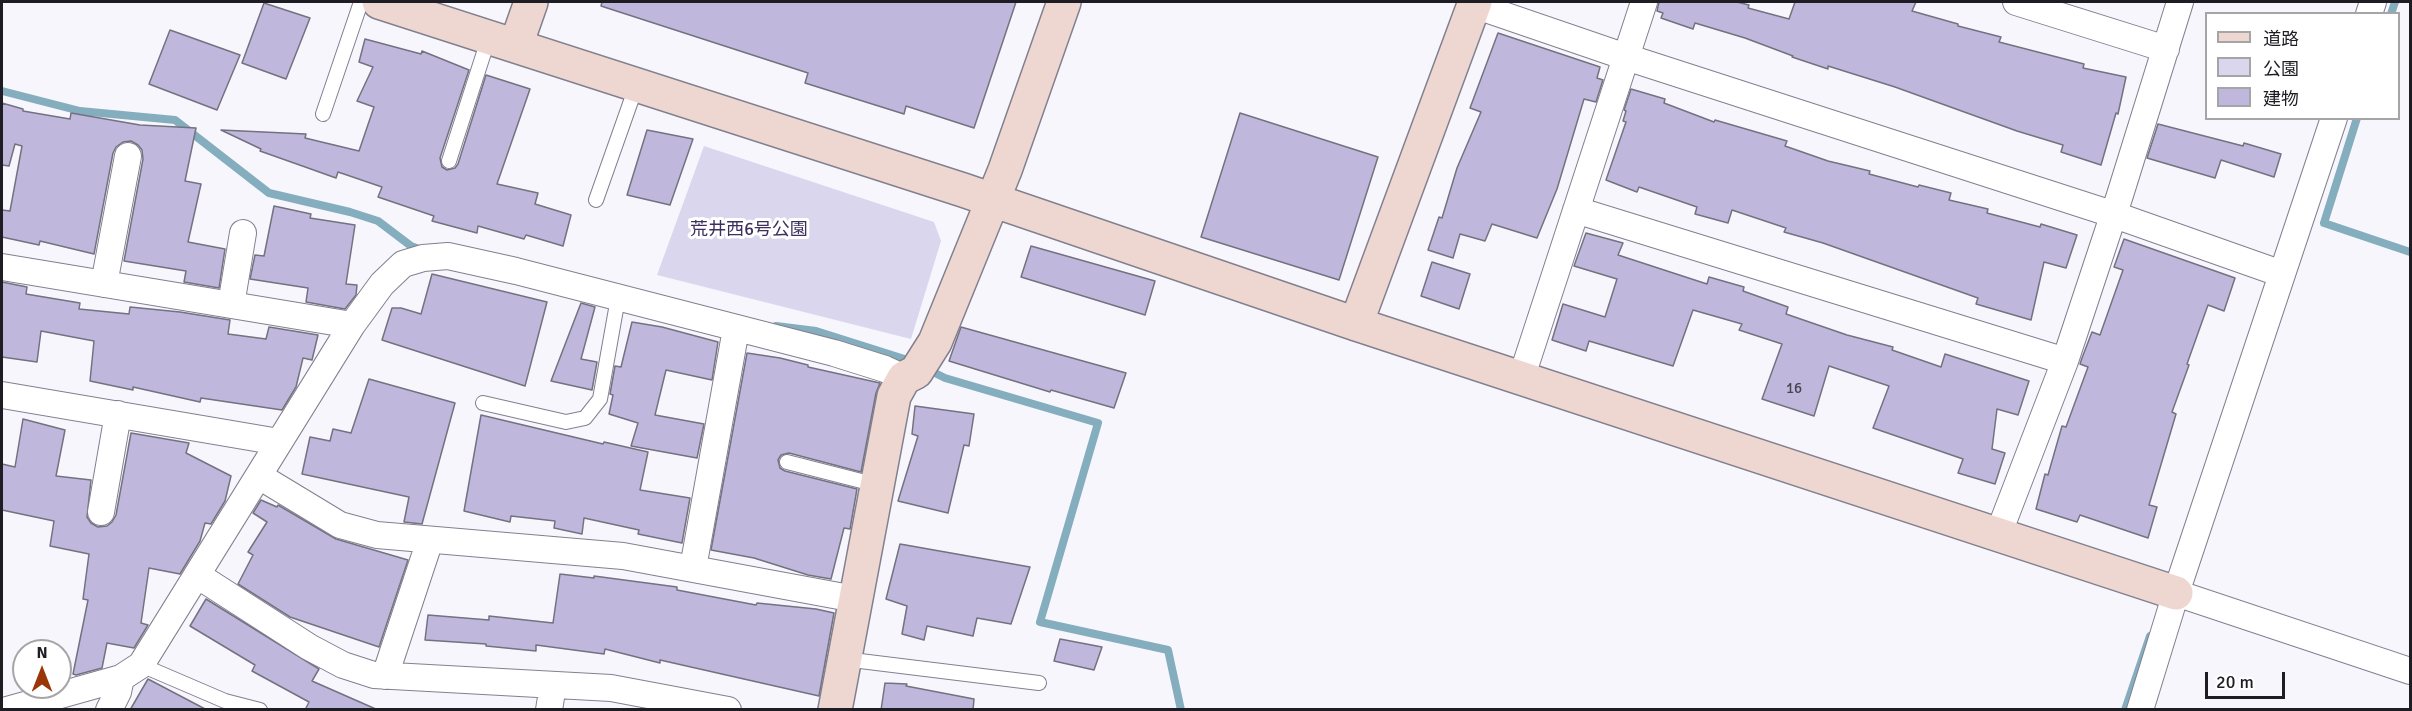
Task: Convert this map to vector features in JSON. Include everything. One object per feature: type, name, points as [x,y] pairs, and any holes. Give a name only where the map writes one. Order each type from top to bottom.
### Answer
[{"type":"street","points":[[379,2],[638,84],[1521,379],[2410,671]]},
{"type":"street","points":[[503,41],[531,2]]},
{"type":"street","points":[[835,710],[894,396],[935,342],[992,201],[1064,2]]},
{"type":"street","points":[[1521,379],[1644,2]]},
{"type":"street","points":[[2016,2],[2166,49]]},
{"type":"street","points":[[1998,535],[2065,361],[2180,2]]},
{"type":"street","points":[[1356,324],[1475,3],[1626,57],[2112,214],[2282,274]]},
{"type":"street","points":[[2140,710],[2176,593],[2333,120]]},
{"type":"street","points":[[104,284],[128,156]]},
{"type":"street","points":[[1576,210],[2065,361]]},
{"type":"street","points":[[231,305],[242,231]]},
{"type":"street","points":[[109,710],[131,671],[197,575],[352,325],[382,284],[404,264],[423,258],[448,256],[516,271],[834,353],[885,369],[916,369]]},
{"type":"street","points":[[2,267],[352,325]]},
{"type":"street","points":[[693,568],[736,329]]},
{"type":"street","points":[[2,395],[279,442]]},
{"type":"street","points":[[102,512],[118,414]]},
{"type":"street","points":[[259,476],[340,525],[377,535],[623,556],[855,599]]},
{"type":"street","points":[[385,676],[430,540]]},
{"type":"street","points":[[197,575],[309,647],[343,665],[374,675],[551,697],[611,688],[728,710]]},
{"type":"street","points":[[7,710],[131,671]]},
{"type":"lane","points":[[323,114],[361,2]]},
{"type":"lane","points":[[449,161],[503,41]]},
{"type":"lane","points":[[596,200],[638,84]]},
{"type":"lane","points":[[483,403],[566,422],[585,418],[600,399],[618,298]]},
{"type":"lane","points":[[787,462],[877,485]]},
{"type":"lane","points":[[844,659],[1039,683]]},
{"type":"lane","points":[[131,671],[260,710]]},
{"type":"green space","name":"荒井西6号公園","points":[[704,146],[934,222],[941,241],[911,339],[657,275]]},
{"type":"building","points":[[602,2],[1016,2],[974,128],[906,106],[904,114],[805,83],[808,73],[601,6]]},
{"type":"building","points":[[1659,2],[1737,2],[1749,5],[1748,8],[1789,19],[1795,2],[1916,2],[1912,11],[2001,37],[1999,42],[2084,64],[2083,68],[2126,77],[2118,114],[2116,113],[2101,165],[2061,152],[2063,145],[1895,87],[1828,66],[1828,69],[1745,38],[1695,23],[1693,29],[1661,18],[1663,13],[1657,11]]},
{"type":"building","points":[[264,3],[310,18],[286,79],[242,63]]},
{"type":"building","points":[[170,30],[240,55],[217,110],[149,84]]},
{"type":"building","points":[[1498,33],[1600,67],[1597,78],[1603,80],[1596,102],[1584,99],[1557,189],[1537,238],[1492,224],[1485,241],[1460,234],[1453,258],[1428,250],[1439,217],[1442,218],[1457,168],[1481,112],[1470,108]]},
{"type":"building","points":[[365,39],[421,54],[422,51],[469,70],[440,158],[442,167],[447,170],[455,168],[458,164],[486,75],[530,89],[497,184],[538,193],[535,204],[571,215],[563,246],[526,235],[524,239],[478,226],[477,233],[432,221],[434,216],[378,197],[382,187],[338,172],[336,178],[260,151],[261,149],[221,130],[306,134],[305,138],[359,151],[374,107],[357,101],[373,67],[359,62]]},
{"type":"building","points":[[1631,89],[1665,99],[1664,103],[1714,122],[1715,120],[1787,141],[1785,146],[1828,161],[1870,171],[1869,174],[1918,187],[1919,185],[1951,193],[1949,200],[1988,209],[1987,213],[2040,227],[2041,224],[2077,235],[2066,268],[2044,262],[2031,320],[1976,304],[1978,298],[1823,243],[1784,232],[1786,228],[1732,210],[1728,223],[1695,214],[1697,207],[1639,187],[1637,192],[1606,180],[1626,122],[1623,121],[1626,111],[1624,110]]},
{"type":"building","points":[[2,103],[23,109],[23,111],[70,119],[71,113],[140,125],[196,128],[185,181],[201,184],[188,242],[225,249],[219,288],[184,282],[186,271],[124,261],[143,159],[142,150],[131,141],[123,142],[116,147],[113,153],[94,254],[40,241],[39,245],[2,237],[2,210],[10,211],[22,146],[15,144],[9,166],[2,165]]},
{"type":"building","points":[[1240,113],[1378,157],[1339,280],[1201,237]]},
{"type":"building","points":[[2158,124],[2243,146],[2244,143],[2281,154],[2274,177],[2221,160],[2215,178],[2147,158]]},
{"type":"building","points":[[647,130],[693,139],[670,205],[627,195]]},
{"type":"building","points":[[274,206],[311,214],[310,218],[355,225],[346,284],[357,285],[356,295],[345,309],[306,302],[308,288],[250,279],[255,255],[264,256]]},
{"type":"building","points":[[1586,233],[1623,243],[1618,255],[1707,284],[1709,277],[1744,287],[1743,291],[1788,307],[1786,314],[1847,335],[1893,347],[1892,350],[1941,367],[1945,354],[2029,381],[2018,415],[1997,409],[1992,449],[2005,453],[1995,484],[1958,473],[1963,459],[1873,428],[1889,386],[1829,366],[1814,416],[1762,399],[1782,344],[1739,330],[1742,324],[1693,310],[1673,366],[1589,341],[1586,351],[1552,340],[1563,304],[1605,317],[1617,279],[1574,266]]},
{"type":"building","points":[[2124,239],[2235,278],[2224,311],[2208,305],[2187,364],[2189,365],[2172,412],[2176,414],[2149,505],[2157,507],[2148,538],[2080,515],[2077,522],[2036,509],[2045,474],[2048,475],[2062,426],[2066,427],[2088,367],[2080,364],[2082,358],[2092,332],[2100,335],[2123,270],[2114,267]]},
{"type":"building","points":[[1031,246],[1155,281],[1145,315],[1021,277]]},
{"type":"building","points":[[1432,262],[1470,274],[1459,309],[1421,296]]},
{"type":"building","points":[[432,274],[547,302],[525,386],[382,340],[392,308],[401,308],[421,314]]},
{"type":"building","points":[[2,282],[27,287],[26,294],[80,303],[79,309],[129,314],[130,307],[230,320],[228,334],[266,339],[269,327],[318,335],[312,360],[303,358],[296,387],[282,410],[201,398],[200,402],[133,387],[133,390],[90,381],[94,341],[41,331],[37,362],[2,357]]},
{"type":"building","points":[[581,303],[595,307],[581,359],[597,362],[592,390],[551,381]]},
{"type":"building","points":[[632,322],[662,327],[718,342],[712,380],[666,370],[655,415],[704,424],[697,458],[631,446],[638,423],[609,414],[615,366],[621,367]]},
{"type":"building","points":[[961,327],[1126,373],[1114,408],[1051,390],[1050,392],[949,361]]},
{"type":"building","points":[[747,353],[780,358],[808,365],[808,367],[880,383],[876,393],[861,472],[789,453],[781,455],[778,460],[780,468],[785,471],[857,489],[850,529],[844,528],[831,579],[808,575],[754,558],[711,550]]},
{"type":"building","points":[[369,379],[455,403],[422,524],[404,522],[409,497],[302,474],[310,437],[330,441],[333,429],[351,433]]},
{"type":"building","points":[[915,406],[974,414],[969,446],[964,445],[948,513],[898,501],[918,436],[912,434]]},
{"type":"building","points":[[481,415],[603,444],[604,442],[648,452],[640,490],[690,498],[682,543],[638,534],[639,530],[584,518],[582,534],[554,528],[555,521],[511,516],[510,522],[464,511]]},
{"type":"building","points":[[23,419],[65,430],[56,476],[91,480],[87,517],[98,527],[107,526],[116,515],[131,433],[189,443],[186,453],[231,476],[225,501],[211,524],[205,523],[200,541],[180,574],[149,568],[141,623],[148,625],[134,648],[107,643],[102,668],[76,675],[73,674],[88,600],[83,599],[89,554],[50,546],[54,521],[2,510],[2,464],[15,467]]},
{"type":"building","points":[[261,500],[277,507],[278,505],[336,539],[408,560],[379,647],[290,617],[238,584],[253,555],[248,552],[267,522],[253,513]]},
{"type":"building","points":[[900,544],[1030,567],[1011,624],[977,618],[973,636],[927,626],[924,640],[902,634],[907,606],[886,599]]},
{"type":"building","points":[[560,574],[677,587],[677,590],[756,605],[757,603],[816,609],[834,613],[819,696],[660,660],[660,663],[605,649],[604,654],[536,645],[536,651],[486,646],[486,644],[425,640],[428,615],[489,620],[489,616],[553,623]]},
{"type":"building","points":[[206,599],[319,669],[312,681],[378,710],[305,710],[309,702],[252,671],[255,665],[190,626]]},
{"type":"building","points":[[1060,639],[1102,647],[1094,670],[1054,661]]},
{"type":"building","points":[[148,679],[207,710],[130,710]]},
{"type":"building","points":[[885,683],[907,684],[906,686],[974,699],[973,710],[881,710]]},
{"type":"waterway","points":[[2392,12],[2395,2]]},
{"type":"waterway","points":[[2,91],[80,111],[175,120],[269,193],[378,221],[411,246],[424,251]]},
{"type":"waterway","points":[[2356,120],[2324,223],[2410,252]]},
{"type":"waterway","points":[[776,326],[816,331],[914,362]]},
{"type":"waterway","points":[[925,368],[945,378],[1098,423],[1040,622],[1168,650],[1181,710]]},
{"type":"waterway","points":[[2125,710],[2150,636]]}]
